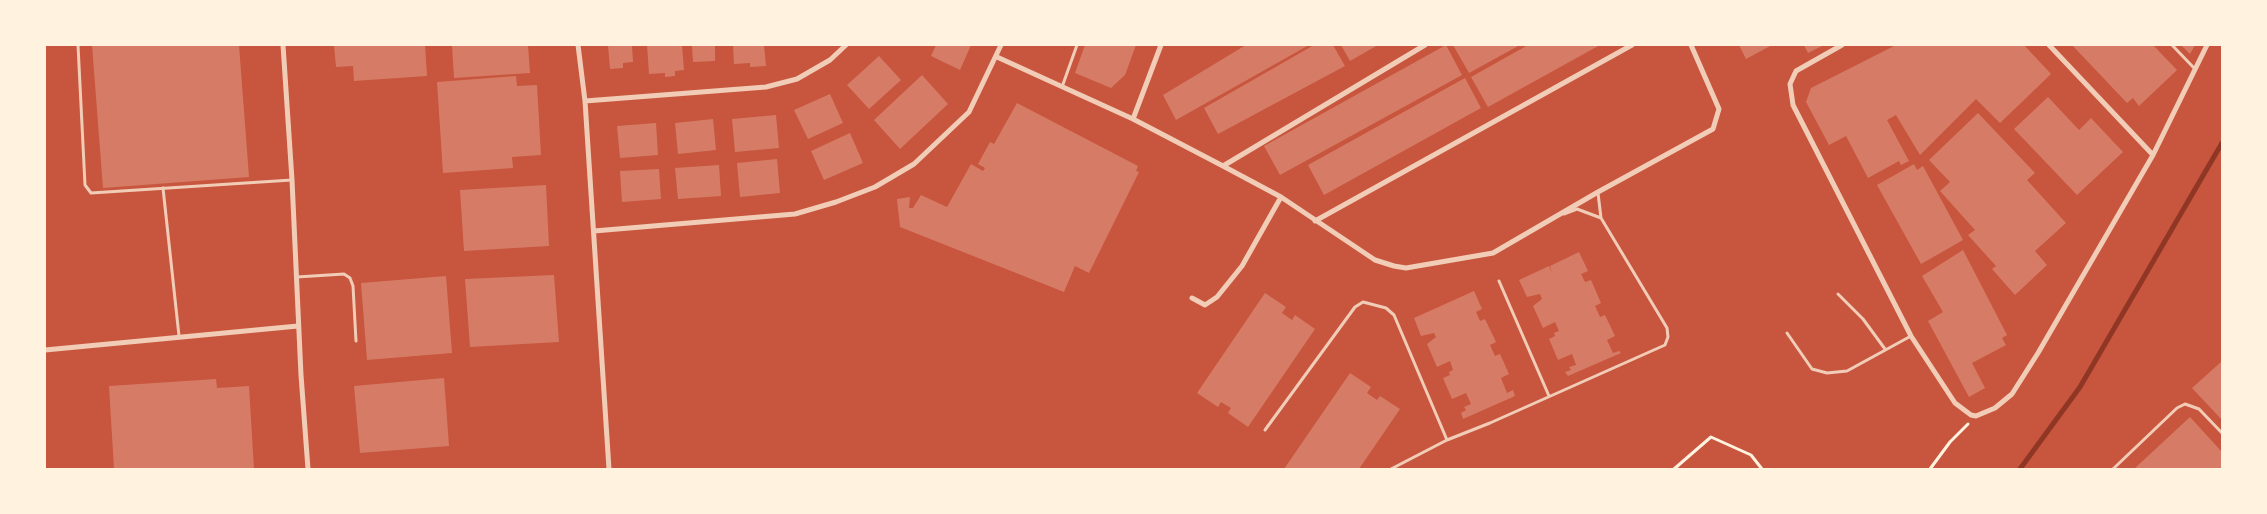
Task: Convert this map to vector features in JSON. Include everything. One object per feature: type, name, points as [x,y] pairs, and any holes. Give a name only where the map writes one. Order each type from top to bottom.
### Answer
[{"type":"street","points":[[283,45],[292,180],[298,326],[308,469]]},
{"type":"street","points":[[578,45],[585,101],[609,469]]},
{"type":"street","points":[[585,101],[766,87],[797,78],[830,60],[846,45]]},
{"type":"street","points":[[594,231],[795,214],[836,202],[874,187],[914,164],[969,112],[1001,45]]},
{"type":"street","points":[[1132,119],[1161,45]]},
{"type":"street","points":[[1223,166],[1425,45]]},
{"type":"street","points":[[1315,221],[1632,45]]},
{"type":"street","points":[[997,56],[1132,119],[1223,166],[1280,197],[1375,260],[1406,268],[1493,253],[1598,192],[1713,130],[1719,109],[1691,45]]},
{"type":"street","points":[[1842,45],[1796,71],[1790,84],[1790,95],[1793,105],[1911,336],[1955,403],[1971,415],[1976,416],[1995,408],[2012,394],[2153,155],[2194,68],[2207,45]]},
{"type":"street","points":[[2049,45],[2153,155]]},
{"type":"street","points":[[1192,298],[1206,305],[1218,297],[1242,266],[1280,197]]},
{"type":"street","points":[[45,350],[298,326]]},
{"type":"lane","points":[[78,45],[85,185],[91,193],[292,180]]},
{"type":"lane","points":[[1062,87],[1077,45]]},
{"type":"lane","points":[[2172,45],[2194,68]]},
{"type":"lane","points":[[163,188],[179,336]]},
{"type":"lane","points":[[1391,469],[1447,440],[1665,345],[1668,337],[1663,318],[1601,218],[1598,192]]},
{"type":"lane","points":[[1557,217],[1577,209],[1601,218]]},
{"type":"lane","points":[[297,277],[344,274],[350,278],[353,286],[356,341]]},
{"type":"lane","points":[[1499,281],[1549,396]]},
{"type":"lane","points":[[1838,294],[1863,319],[1885,349]]},
{"type":"lane","points":[[1265,430],[1355,306],[1363,302],[1386,308],[1394,315],[1447,440]]},
{"type":"lane","points":[[1787,332],[1812,369],[1827,373],[1847,371],[1911,336]]},
{"type":"lane","points":[[2113,469],[2177,408],[2185,404],[2198,409],[2222,433]]},
{"type":"path","points":[[1930,469],[1950,442],[1976,416]]},
{"type":"path","points":[[1674,469],[1711,437],[1750,455],[1762,469]]},
{"type":"building","points":[[92,45],[239,45],[249,177],[103,188]]},
{"type":"building","points":[[334,45],[425,45],[427,76],[354,81],[353,66],[336,67]]},
{"type":"building","points":[[452,45],[528,45],[530,73],[454,78]]},
{"type":"building","points":[[608,45],[632,45],[633,62],[623,63],[623,68],[610,69]]},
{"type":"building","points":[[647,45],[682,45],[684,70],[675,71],[675,76],[665,77],[665,73],[649,74]]},
{"type":"building","points":[[692,45],[715,45],[715,61],[693,62]]},
{"type":"building","points":[[733,45],[764,45],[766,66],[750,67],[750,63],[734,64]]},
{"type":"building","points":[[936,45],[971,45],[960,70],[931,56]]},
{"type":"building","points":[[1085,45],[1136,45],[1125,75],[1111,88],[1075,73]]},
{"type":"building","points":[[1246,45],[1309,45],[1176,120],[1163,95]]},
{"type":"building","points":[[1314,45],[1333,45],[1345,66],[1218,134],[1204,108]]},
{"type":"building","points":[[1341,45],[1378,45],[1350,61]]},
{"type":"building","points":[[1446,45],[1462,75],[1280,175],[1264,146]]},
{"type":"building","points":[[1453,45],[1520,45],[1469,73]]},
{"type":"building","points":[[1528,45],[1600,45],[1488,107],[1471,77]]},
{"type":"building","points":[[1739,45],[1772,45],[1746,59]]},
{"type":"building","points":[[1804,45],[1824,45],[1808,53]]},
{"type":"building","points":[[1896,45],[2024,45],[2051,74],[2000,123],[1976,99],[1920,155],[1896,115],[1887,120],[1909,161],[1901,165],[1899,161],[1868,178],[1846,136],[1829,145],[1806,102],[1811,88]]},
{"type":"building","points":[[2072,45],[2153,45],[2177,70],[2139,106],[2133,98],[2127,103]]},
{"type":"building","points":[[2181,45],[2195,45],[2190,54]]},
{"type":"building","points":[[879,56],[901,80],[869,109],[847,85]]},
{"type":"building","points":[[922,75],[948,104],[900,149],[874,120]]},
{"type":"building","points":[[516,76],[517,86],[537,85],[541,155],[512,157],[513,168],[443,173],[437,82]]},
{"type":"building","points":[[1465,78],[1481,108],[1324,195],[1308,165]]},
{"type":"building","points":[[830,94],[843,123],[808,139],[794,110]]},
{"type":"building","points":[[2048,97],[2079,130],[2091,118],[2123,152],[2077,195],[2014,129]]},
{"type":"building","points":[[1017,103],[1138,166],[1136,171],[1139,172],[1089,273],[1075,266],[1064,292],[900,227],[897,199],[910,197],[909,208],[913,208],[921,195],[947,207],[971,164],[983,171],[985,168],[978,164],[990,142],[994,144]]},
{"type":"building","points":[[1978,113],[2035,173],[2027,180],[2066,223],[2035,251],[2047,265],[2015,295],[1992,269],[1996,266],[1968,235],[1975,230],[1940,191],[1950,182],[1929,160]]},
{"type":"building","points":[[776,115],[779,148],[735,152],[732,119]]},
{"type":"building","points":[[713,119],[716,150],[678,154],[675,123]]},
{"type":"building","points":[[656,123],[658,155],[620,158],[617,126]]},
{"type":"building","points":[[850,133],[863,163],[824,180],[811,151]]},
{"type":"building","points":[[777,159],[780,193],[740,197],[737,163]]},
{"type":"building","points":[[1914,164],[1917,170],[1923,166],[1963,240],[1921,264],[1877,185]]},
{"type":"building","points":[[719,165],[721,196],[678,199],[675,168]]},
{"type":"building","points":[[659,169],[661,199],[622,202],[620,171]]},
{"type":"building","points":[[546,185],[549,246],[464,251],[460,190]]},
{"type":"building","points":[[1963,250],[2007,335],[2002,338],[2006,345],[1972,363],[1985,388],[1969,397],[1928,321],[1943,312],[1922,276]]},
{"type":"building","points":[[1579,252],[1588,271],[1581,274],[1585,282],[1591,280],[1601,303],[1595,306],[1600,317],[1605,315],[1615,336],[1607,340],[1613,353],[1619,351],[1621,353],[1568,376],[1565,372],[1571,370],[1569,367],[1576,365],[1572,354],[1558,360],[1549,339],[1555,336],[1554,333],[1559,331],[1555,322],[1543,328],[1533,306],[1542,299],[1540,294],[1527,297],[1519,280],[1549,266],[1552,273],[1550,266]]},
{"type":"building","points":[[554,275],[559,342],[470,347],[465,279]]},
{"type":"building","points":[[446,276],[452,353],[367,360],[361,283]]},
{"type":"building","points":[[1474,291],[1482,309],[1476,312],[1480,321],[1485,319],[1496,342],[1490,345],[1495,356],[1500,354],[1509,374],[1501,378],[1507,393],[1513,390],[1515,396],[1463,419],[1461,413],[1466,410],[1464,407],[1471,404],[1466,393],[1452,399],[1443,378],[1450,375],[1449,372],[1453,370],[1450,361],[1437,367],[1427,344],[1436,337],[1434,333],[1421,336],[1414,318]]},
{"type":"building","points":[[1265,293],[1286,307],[1282,313],[1292,320],[1295,315],[1315,329],[1248,427],[1228,413],[1231,408],[1221,402],[1218,407],[1197,393]]},
{"type":"building","points":[[2222,361],[2222,420],[2192,388]]},
{"type":"building","points":[[1350,373],[1371,387],[1367,393],[1377,400],[1380,396],[1400,409],[1359,469],[1284,469]]},
{"type":"building","points":[[444,378],[449,446],[360,453],[354,386]]},
{"type":"building","points":[[216,379],[217,388],[249,386],[254,469],[114,469],[109,386]]},
{"type":"building","points":[[2190,417],[2222,452],[2222,469],[2134,469]]},
{"type":"waterway","points":[[2020,469],[2080,387],[2222,143]]}]
